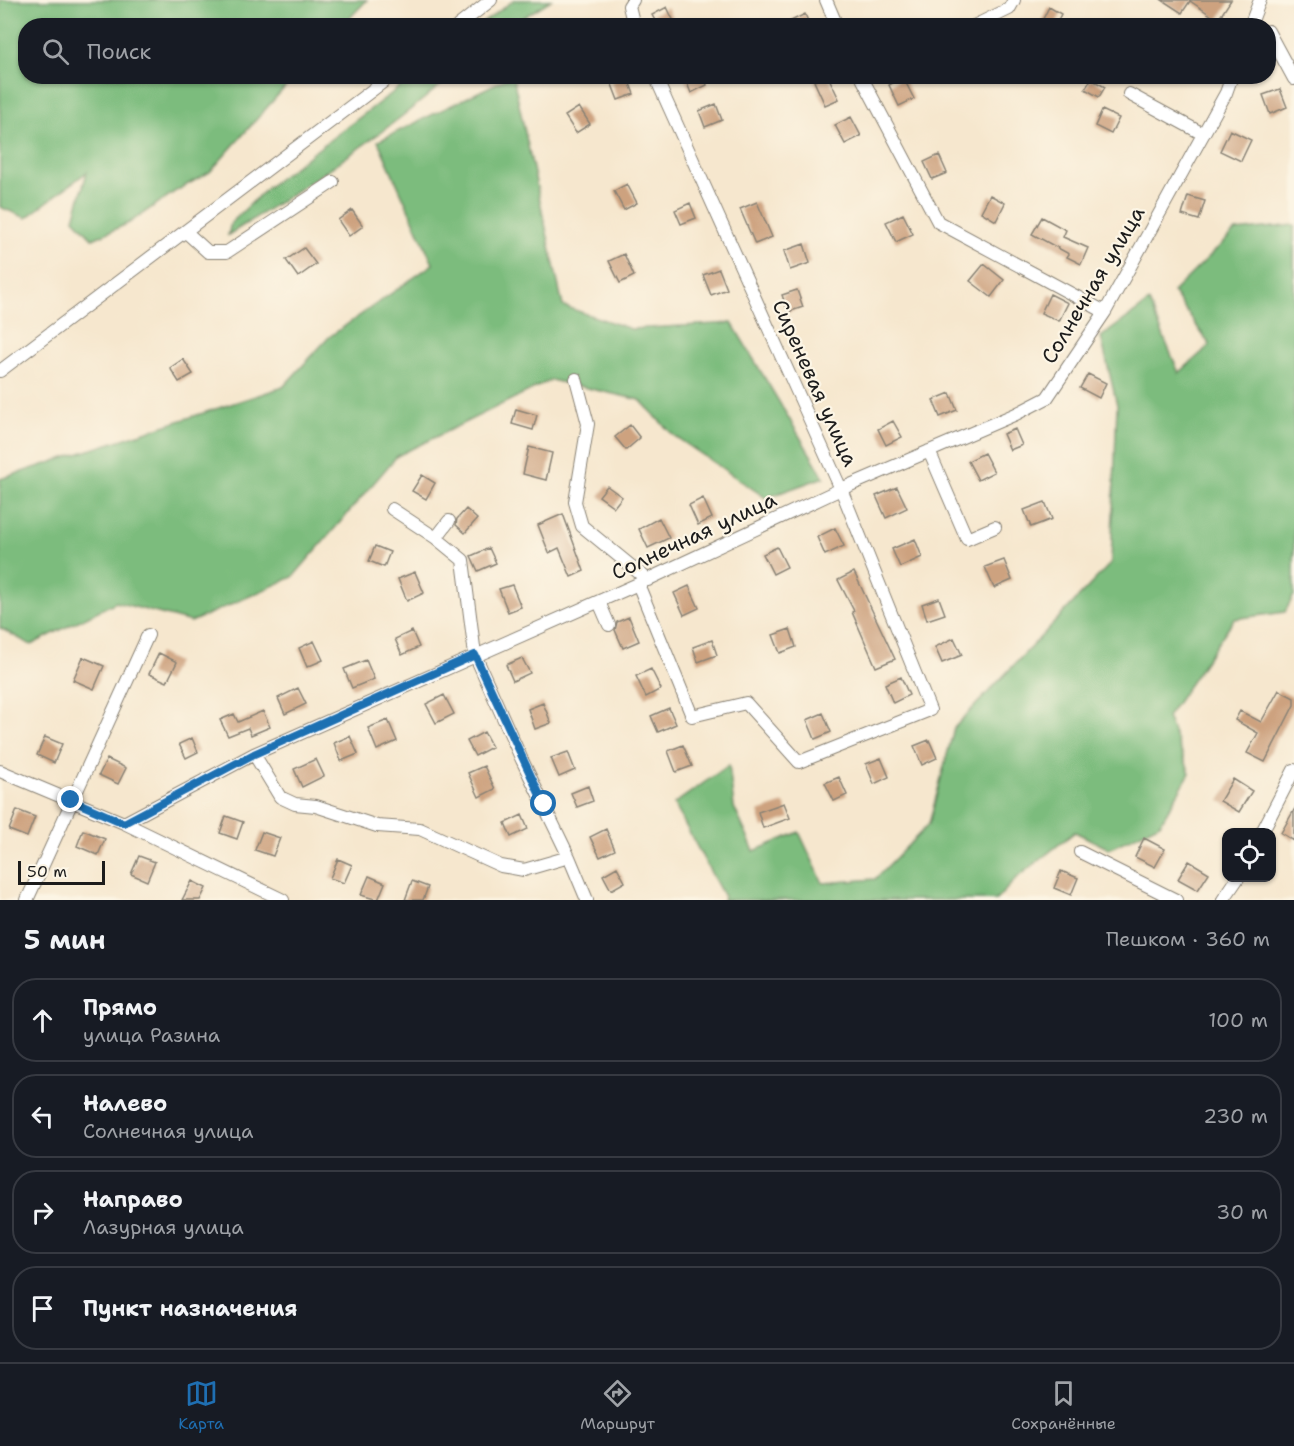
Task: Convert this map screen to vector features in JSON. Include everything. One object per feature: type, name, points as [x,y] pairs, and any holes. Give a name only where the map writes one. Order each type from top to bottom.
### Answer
[{"type":"street","points":[[468,18],[491,0]]},
{"type":"street","points":[[825,0],[833,18]]},
{"type":"street","points":[[990,18],[1009,9],[1014,0]]},
{"type":"street","points":[[631,3],[633,18]]},
{"type":"street","points":[[1276,44],[1294,78]]},
{"type":"street","points":[[0,371],[380,84]]},
{"type":"street","name":"Сиреневая улица","points":[[643,582],[692,716],[746,703],[799,762],[930,710],[841,489],[659,84]]},
{"type":"street","points":[[868,84],[938,222],[1105,312]]},
{"type":"street","name":"Солнечная улица","points":[[124,823],[254,754],[599,602],[841,489],[1016,414],[1047,398],[1105,312],[1229,84]]},
{"type":"street","points":[[1129,94],[1203,134]]},
{"type":"street","points":[[186,232],[208,252],[227,252],[333,182]]},
{"type":"street","points":[[576,379],[588,424],[575,502],[582,526],[643,582]]},
{"type":"street","points":[[929,451],[968,539],[995,527]]},
{"type":"street","points":[[392,509],[436,538],[463,560],[475,655],[587,900]]},
{"type":"street","points":[[436,538],[449,521]]},
{"type":"street","points":[[599,602],[609,625]]},
{"type":"street","points":[[27,900],[148,635]]},
{"type":"street","points":[[254,754],[280,796],[295,804],[316,806],[376,826],[420,829],[501,866],[524,870],[569,857]]},
{"type":"street","points":[[1264,828],[1294,770]]},
{"type":"street","points":[[0,771],[124,823],[254,894],[283,900]]},
{"type":"street","points":[[1080,852],[1176,900]]},
{"type":"street","points":[[1223,900],[1235,882]]},
{"type":"green space","points":[[0,0],[367,0],[350,18],[18,18],[18,84],[288,84],[210,172],[176,191],[129,223],[93,239],[74,219],[87,172],[26,218],[0,207]]},
{"type":"green space","points":[[514,0],[551,0],[523,18],[490,18]]},
{"type":"green space","points":[[404,84],[442,84],[370,140],[228,235],[231,223],[269,186]]},
{"type":"green space","points":[[495,84],[515,84],[563,306],[631,329],[732,323],[824,477],[766,498],[673,435],[640,400],[551,380],[397,456],[293,577],[191,622],[116,602],[31,645],[0,628],[0,479],[283,387],[329,337],[433,264],[378,141]]},
{"type":"green space","points":[[1294,225],[1294,595],[1285,612],[1234,619],[1167,717],[1190,773],[1160,824],[1109,849],[1075,832],[1019,876],[996,900],[723,900],[724,897],[674,804],[729,765],[734,807],[754,851],[799,832],[823,883],[875,879],[929,824],[954,728],[1111,563],[1117,405],[1101,337],[1149,302],[1179,373],[1210,345],[1173,292],[1235,231]]},
{"type":"building","points":[[1162,0],[1231,0],[1219,18],[1215,18],[1190,1],[1182,13]]},
{"type":"building","points":[[667,7],[672,18],[654,18],[652,15]]},
{"type":"building","points":[[1049,7],[1061,14],[1059,18],[1044,18]]},
{"type":"building","points":[[612,84],[630,84],[634,94],[618,100]]},
{"type":"building","points":[[687,84],[707,84],[707,85],[691,93]]},
{"type":"building","points":[[815,84],[832,84],[839,99],[825,105]]},
{"type":"building","points":[[906,84],[914,99],[899,106],[889,85]]},
{"type":"building","points":[[1088,84],[1100,84],[1105,87],[1099,97],[1085,89]]},
{"type":"building","points":[[1280,89],[1287,107],[1270,114],[1263,95]]},
{"type":"building","points":[[716,104],[722,120],[705,127],[699,111]]},
{"type":"building","points":[[579,107],[590,124],[576,133],[565,116]]},
{"type":"building","points":[[1102,110],[1119,118],[1111,134],[1095,126]]},
{"type":"building","points":[[851,117],[861,136],[845,144],[835,125]]},
{"type":"building","points":[[1230,130],[1251,140],[1241,161],[1220,151]]},
{"type":"building","points":[[939,155],[947,173],[932,179],[924,162]]},
{"type":"building","points":[[627,184],[637,203],[624,210],[614,191]]},
{"type":"building","points":[[990,195],[1005,203],[996,221],[981,212]]},
{"type":"building","points":[[1188,196],[1205,201],[1199,220],[1182,215]]},
{"type":"building","points":[[757,202],[772,237],[755,244],[740,209]]},
{"type":"building","points":[[690,203],[696,218],[681,224],[675,210]]},
{"type":"building","points":[[352,210],[363,226],[349,236],[338,220]]},
{"type":"building","points":[[903,214],[913,234],[896,242],[886,222]]},
{"type":"building","points":[[1042,217],[1066,230],[1063,237],[1088,248],[1081,264],[1067,257],[1069,254],[1032,234]]},
{"type":"building","points":[[804,244],[810,263],[790,270],[784,251]]},
{"type":"building","points":[[304,248],[316,264],[298,277],[286,260]]},
{"type":"building","points":[[624,254],[634,276],[620,283],[609,261]]},
{"type":"building","points":[[984,264],[1004,280],[991,297],[970,281]]},
{"type":"building","points":[[719,269],[727,289],[711,295],[703,275]]},
{"type":"building","points":[[797,290],[803,307],[788,312],[782,295]]},
{"type":"building","points":[[1050,294],[1068,303],[1059,321],[1041,313]]},
{"type":"building","points":[[183,359],[193,374],[179,382],[170,368]]},
{"type":"building","points":[[1088,374],[1106,383],[1099,398],[1080,388]]},
{"type":"building","points":[[950,393],[957,410],[940,417],[933,400]]},
{"type":"building","points":[[516,409],[537,415],[533,430],[512,424]]},
{"type":"building","points":[[893,421],[902,437],[886,445],[878,429]]},
{"type":"building","points":[[630,425],[640,438],[626,450],[615,437]]},
{"type":"building","points":[[1015,429],[1022,445],[1010,450],[1003,434]]},
{"type":"building","points":[[529,447],[552,453],[546,480],[523,474]]},
{"type":"building","points":[[984,453],[994,472],[978,480],[968,461]]},
{"type":"building","points":[[422,475],[435,483],[426,499],[412,491]]},
{"type":"building","points":[[607,486],[622,497],[614,507],[599,496]]},
{"type":"building","points":[[897,487],[907,508],[886,518],[876,496]]},
{"type":"building","points":[[703,498],[712,518],[698,525],[689,505]]},
{"type":"building","points":[[1045,502],[1052,519],[1031,527],[1024,510]]},
{"type":"building","points":[[466,509],[477,519],[465,533],[456,525],[457,519]]},
{"type":"building","points":[[563,514],[584,571],[571,577],[559,548],[549,553],[538,525]]},
{"type":"building","points":[[659,518],[669,538],[648,548],[639,529]]},
{"type":"building","points":[[835,528],[844,546],[825,555],[817,537]]},
{"type":"building","points":[[915,539],[922,557],[900,567],[892,549]]},
{"type":"building","points":[[375,546],[390,552],[384,567],[369,561]]},
{"type":"building","points":[[777,547],[787,567],[773,574],[763,554]]},
{"type":"building","points":[[489,548],[496,563],[478,571],[471,556]]},
{"type":"building","points":[[1004,560],[1012,580],[994,588],[985,567]]},
{"type":"building","points":[[415,572],[424,593],[407,601],[398,579]]},
{"type":"building","points":[[854,572],[895,659],[876,667],[852,612],[854,611],[838,580]]},
{"type":"building","points":[[512,585],[521,607],[508,612],[499,589]]},
{"type":"building","points":[[689,586],[699,608],[684,615],[674,593]]},
{"type":"building","points":[[939,598],[945,614],[927,620],[922,604]]},
{"type":"building","points":[[629,617],[639,641],[623,648],[615,630],[617,622]]},
{"type":"building","points":[[790,629],[796,647],[780,653],[773,635]]},
{"type":"building","points":[[412,631],[419,647],[402,655],[395,639]]},
{"type":"building","points":[[954,638],[962,655],[942,663],[935,647]]},
{"type":"building","points":[[712,640],[717,655],[698,662],[693,647]]},
{"type":"building","points":[[314,641],[323,660],[307,667],[299,648]]},
{"type":"building","points":[[159,653],[177,662],[167,682],[149,674]]},
{"type":"building","points":[[83,657],[104,666],[94,689],[73,680]]},
{"type":"building","points":[[522,658],[530,673],[513,681],[506,665]]},
{"type":"building","points":[[366,660],[374,679],[352,688],[344,669]]},
{"type":"building","points":[[651,669],[661,689],[646,697],[636,676]]},
{"type":"building","points":[[901,677],[909,695],[893,703],[885,684]]},
{"type":"building","points":[[298,688],[306,704],[285,714],[278,698]]},
{"type":"building","points":[[1279,690],[1294,698],[1294,705],[1265,762],[1247,753],[1258,733],[1235,720],[1240,711],[1261,722]]},
{"type":"building","points":[[444,695],[454,714],[436,723],[426,704]]},
{"type":"building","points":[[543,703],[551,723],[535,729],[528,709]]},
{"type":"building","points":[[669,708],[676,724],[658,732],[651,716]]},
{"type":"building","points":[[263,711],[270,727],[251,735],[248,728],[228,736],[220,720],[234,714],[238,722]]},
{"type":"building","points":[[823,713],[831,732],[815,739],[807,720]]},
{"type":"building","points":[[388,720],[397,741],[377,750],[368,728]]},
{"type":"building","points":[[484,732],[492,747],[475,756],[467,741]]},
{"type":"building","points":[[350,736],[358,754],[341,761],[334,743]]},
{"type":"building","points":[[45,737],[62,744],[54,763],[37,755]]},
{"type":"building","points":[[192,738],[198,752],[186,758],[179,744]]},
{"type":"building","points":[[929,740],[937,758],[922,765],[914,746]]},
{"type":"building","points":[[683,745],[692,766],[676,772],[668,751]]},
{"type":"building","points":[[568,752],[575,770],[559,777],[551,758]]},
{"type":"building","points":[[881,758],[889,777],[874,784],[866,764]]},
{"type":"building","points":[[107,759],[126,768],[118,784],[99,775]]},
{"type":"building","points":[[316,759],[324,776],[302,787],[294,769]]},
{"type":"building","points":[[484,766],[495,789],[479,797],[468,773]]},
{"type":"building","points":[[839,777],[847,795],[834,801],[825,783]]},
{"type":"building","points":[[1233,779],[1252,791],[1239,812],[1220,801]]},
{"type":"building","points":[[588,786],[593,801],[577,807],[571,793]]},
{"type":"building","points":[[784,803],[790,818],[763,828],[758,812]]},
{"type":"building","points":[[17,810],[35,817],[27,837],[9,830]]},
{"type":"building","points":[[1294,810],[1294,841],[1281,833]]},
{"type":"building","points":[[522,815],[528,829],[511,837],[505,823]]},
{"type":"building","points":[[226,816],[243,822],[237,839],[220,833]]},
{"type":"building","points":[[606,829],[615,850],[600,857],[590,837]]},
{"type":"building","points":[[83,830],[105,839],[98,855],[77,846]]},
{"type":"building","points":[[262,832],[280,838],[273,856],[255,850]]},
{"type":"building","points":[[1144,838],[1165,849],[1155,867],[1135,857]]},
{"type":"building","points":[[139,856],[155,862],[147,881],[131,874]]},
{"type":"building","points":[[338,859],[352,865],[344,883],[330,878]]},
{"type":"building","points":[[1189,861],[1209,873],[1198,890],[1178,879]]},
{"type":"building","points":[[617,867],[625,882],[611,890],[603,875]]},
{"type":"building","points":[[1061,871],[1078,878],[1071,895],[1054,888]]},
{"type":"building","points":[[369,876],[385,883],[378,900],[361,895]]},
{"type":"building","points":[[192,881],[206,888],[200,900],[182,900]]},
{"type":"building","points":[[412,881],[428,887],[423,900],[405,900]]},
{"type":"route","points":[[71,800],[124,823],[254,754],[475,655],[544,804]]}]
